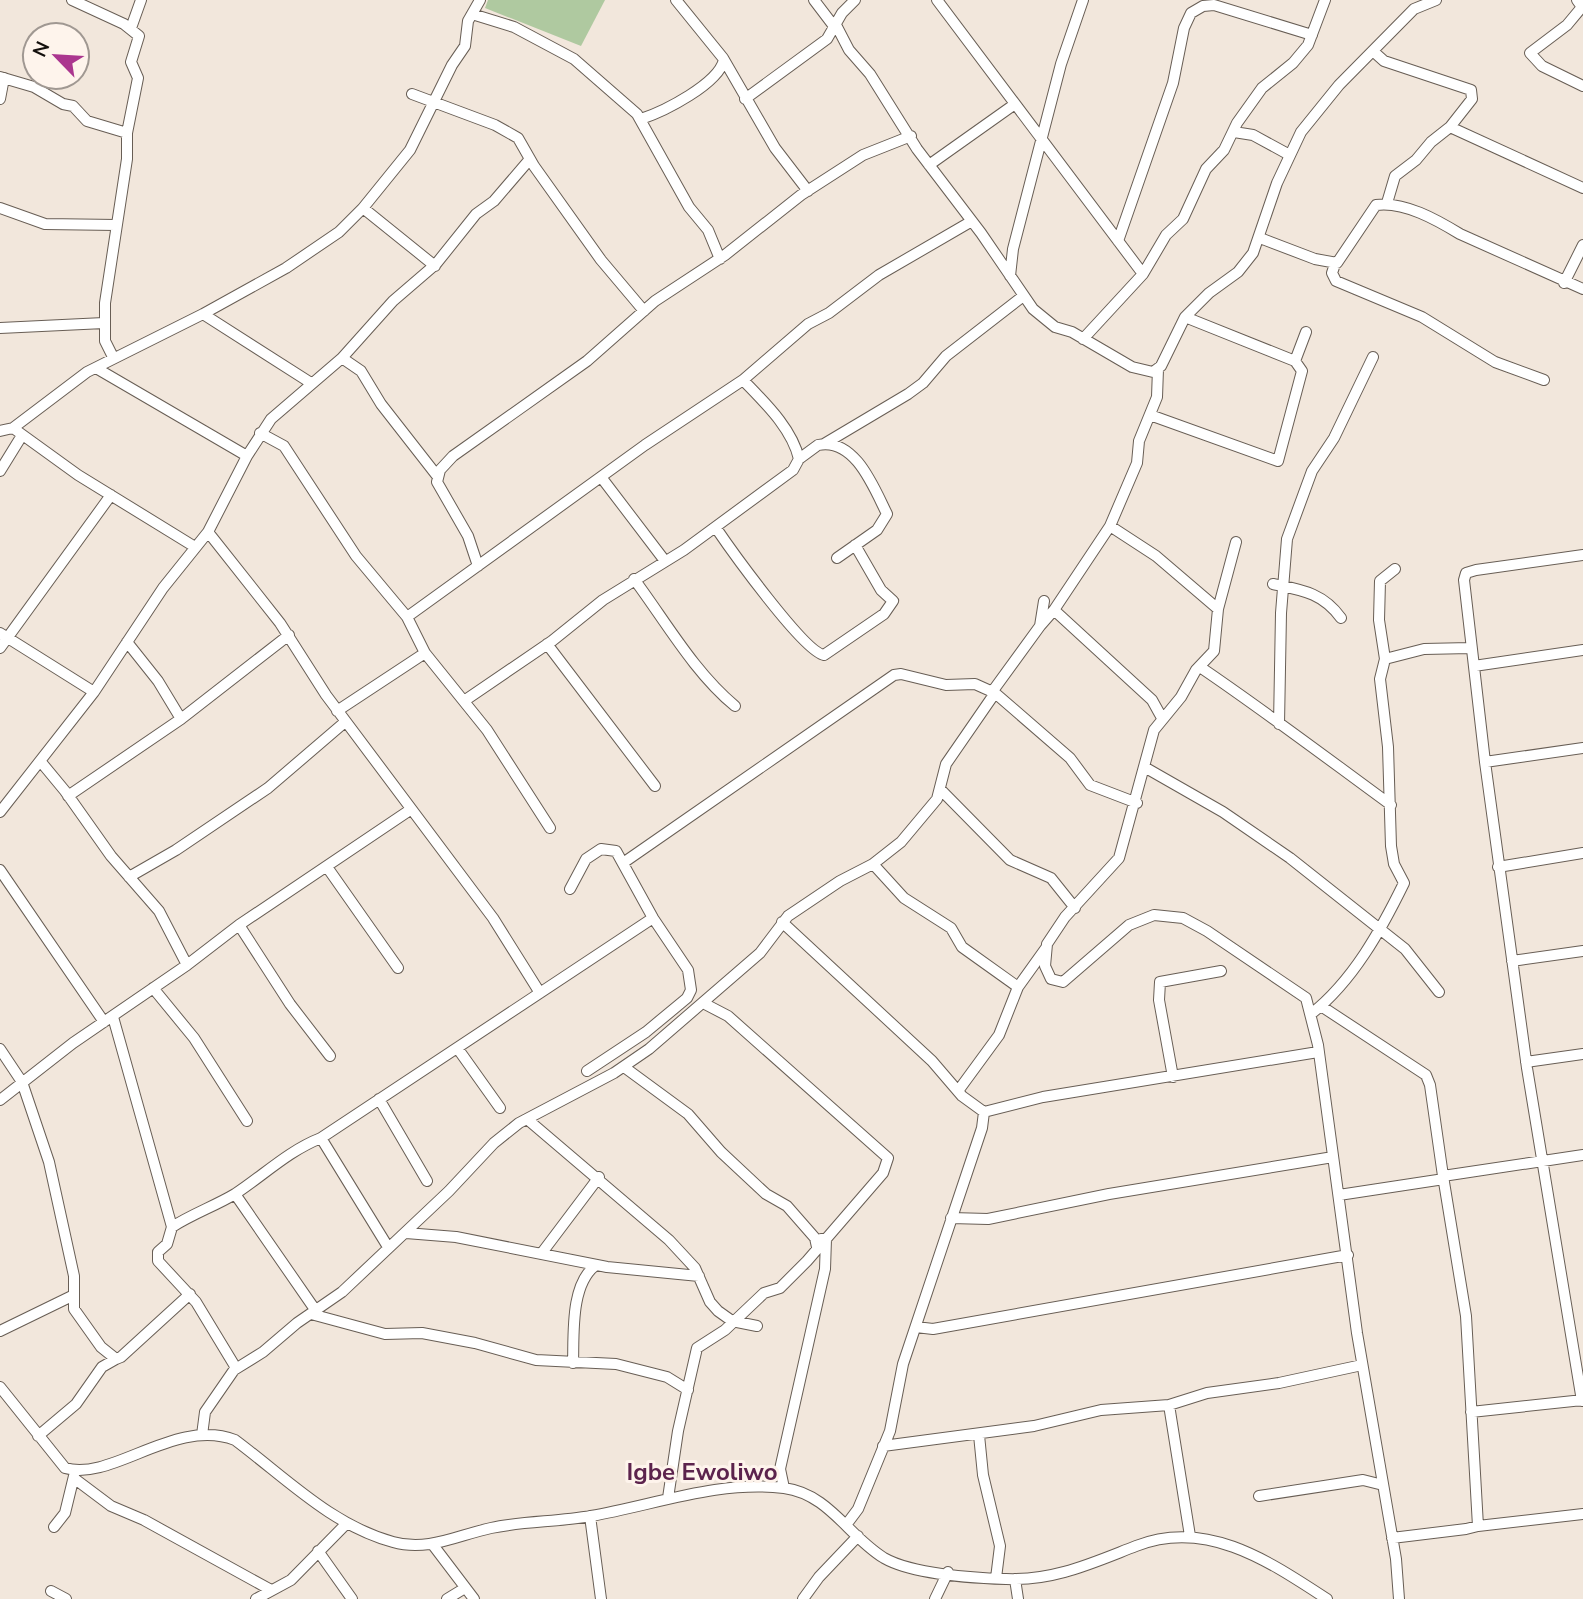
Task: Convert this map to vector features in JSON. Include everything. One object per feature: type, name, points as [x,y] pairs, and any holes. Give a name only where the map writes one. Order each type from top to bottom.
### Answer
[{"type":"street","points":[[72,0],[129,24],[139,36],[131,62],[138,78],[127,133],[127,159],[104,323],[105,341],[113,357]]},
{"type":"street","points":[[129,24],[141,0]]},
{"type":"street","points":[[0,471],[17,433],[96,368],[286,268],[339,232],[363,208],[410,150],[464,46],[468,21],[480,0]]},
{"type":"street","points":[[676,0],[726,68],[775,148],[808,191]]},
{"type":"street","points":[[814,0],[834,24],[849,50],[870,74],[929,165],[972,221],[1022,296],[1055,327],[1083,339],[1140,371],[1153,372],[1158,369]]},
{"type":"street","points":[[745,99],[827,39],[834,24],[855,0]]},
{"type":"street","points":[[937,0],[1041,143],[1143,274]]},
{"type":"street","points":[[1010,276],[1013,249],[1061,64],[1083,0]]},
{"type":"street","points":[[1083,339],[1143,274],[1166,235],[1183,219],[1206,169],[1224,150],[1262,88],[1293,63],[1312,35],[1325,0]]},
{"type":"street","points":[[202,1435],[205,1412],[236,1368],[263,1352],[342,1292],[406,1233],[494,1143],[527,1119],[625,1067],[705,1004],[760,953],[782,922],[840,881],[873,864],[901,842],[941,794],[946,764],[993,692],[1054,610],[1110,526],[1137,463],[1139,440],[1157,397],[1158,369],[1185,317],[1209,293],[1238,272],[1260,238],[1276,183],[1301,132],[1339,85],[1374,52],[1415,2],[1436,0]]},
{"type":"street","points":[[1577,0],[1582,7],[1567,25],[1530,53],[1542,66],[1583,86]]},
{"type":"street","points":[[1118,242],[1173,83],[1184,29],[1191,13],[1203,6],[1214,5],[1312,35]]},
{"type":"street","points":[[472,14],[514,27],[574,59],[641,119],[690,207],[708,230],[720,259]]},
{"type":"street","points":[[827,39],[849,50]]},
{"type":"street","points":[[1374,52],[1384,61],[1471,90],[1472,99],[1450,127],[1395,176],[1387,203]]},
{"type":"street","points":[[641,119],[666,110],[726,68]]},
{"type":"street","points":[[0,99],[2,78],[34,87],[63,104],[73,106],[86,121],[127,133]]},
{"type":"street","points":[[412,94],[508,131],[518,138],[601,260],[644,310]]},
{"type":"street","points":[[929,165],[1015,104]]},
{"type":"street","points":[[1450,127],[1583,188]]},
{"type":"street","points":[[1234,132],[1253,135],[1286,153]]},
{"type":"street","points":[[478,566],[468,536],[439,489],[440,470],[453,456],[587,361],[644,310],[720,259],[808,191],[863,155],[911,136]]},
{"type":"street","points":[[0,812],[94,692],[127,642],[208,532],[260,433],[284,406],[342,358],[393,302],[435,266],[477,214],[494,201],[530,159]]},
{"type":"street","points":[[1544,380],[1495,362],[1422,317],[1336,281],[1332,273],[1335,264],[1342,259],[1376,205],[1387,203],[1449,225],[1460,234],[1564,283],[1583,289]]},
{"type":"street","points":[[0,208],[45,224],[117,225]]},
{"type":"street","points":[[363,208],[435,266]]},
{"type":"street","points":[[407,617],[601,477],[743,380],[808,324],[829,313],[880,275],[972,221]]},
{"type":"street","points":[[1260,238],[1335,264]]},
{"type":"street","points":[[1564,283],[1583,245]]},
{"type":"street","points":[[464,701],[635,579],[716,528],[793,470],[799,459],[908,394],[923,383],[946,356],[1022,296]]},
{"type":"street","points":[[203,314],[311,383]]},
{"type":"street","points":[[1150,415],[1278,461],[1302,371],[1296,361],[1185,317]]},
{"type":"street","points":[[0,328],[104,323]]},
{"type":"street","points":[[1296,361],[1306,332]]},
{"type":"street","points":[[1279,724],[1278,585],[1287,539],[1312,471],[1334,438],[1373,357]]},
{"type":"street","points":[[342,358],[361,372],[381,404],[438,477]]},
{"type":"street","points":[[96,368],[247,456]]},
{"type":"street","points":[[743,380],[769,406],[797,450],[799,459]]},
{"type":"street","points":[[0,430],[17,433],[195,547]]},
{"type":"street","points":[[260,433],[284,446],[356,556],[407,617],[425,653],[486,730],[550,828]]},
{"type":"street","points":[[824,444],[842,449],[858,464],[867,474],[887,514],[877,530],[837,558]]},
{"type":"street","points":[[601,477],[665,561]]},
{"type":"street","points":[[0,648],[4,636],[111,495]]},
{"type":"street","points":[[1110,526],[1156,556],[1218,609]]},
{"type":"street","points":[[716,528],[775,606],[815,652],[824,655],[884,614],[893,601],[881,590],[855,545]]},
{"type":"street","points":[[208,532],[289,635],[337,711],[493,918],[540,993]]},
{"type":"street","points":[[958,1091],[999,1035],[1018,987],[1075,908],[1119,858],[1137,803],[1150,740],[1162,718],[1210,657],[1216,643],[1218,609],[1236,542]]},
{"type":"street","points":[[1471,1412],[1583,1400],[1526,1062],[1497,867],[1471,648],[1466,573],[1583,555]]},
{"type":"street","points":[[1311,1014],[1358,965],[1405,883],[1394,864],[1391,846],[1391,806],[1380,679],[1385,659],[1379,620],[1380,581],[1395,569]]},
{"type":"street","points":[[635,579],[698,669],[717,691],[735,706]]},
{"type":"street","points":[[1278,585],[1310,592],[1329,602],[1341,618]]},
{"type":"street","points":[[1040,626],[1044,601]]},
{"type":"street","points":[[1054,610],[1152,700],[1162,718]]},
{"type":"street","points":[[68,796],[181,719],[289,635]]},
{"type":"street","points":[[4,636],[94,692]]},
{"type":"street","points":[[127,642],[158,681],[181,719]]},
{"type":"street","points":[[547,644],[655,786]]},
{"type":"street","points":[[1385,659],[1424,649],[1471,648]]},
{"type":"street","points":[[1474,666],[1583,650]]},
{"type":"street","points":[[337,711],[425,653]]},
{"type":"street","points":[[1200,667],[1250,699],[1279,724],[1391,806]]},
{"type":"street","points":[[623,863],[894,675],[946,685],[975,684],[993,692],[1070,758],[1090,785],[1105,794],[1137,803]]},
{"type":"street","points":[[128,877],[176,850],[268,788],[345,722]]},
{"type":"street","points":[[1485,762],[1583,748]]},
{"type":"street","points":[[41,762],[128,877],[159,911],[187,965]]},
{"type":"street","points":[[1146,768],[1234,819],[1379,928],[1405,949],[1440,992]]},
{"type":"street","points":[[941,794],[1010,860],[1018,866],[1040,870],[1051,878],[1075,908]]},
{"type":"street","points":[[0,1100],[239,925],[410,810]]},
{"type":"street","points":[[570,889],[586,859],[601,849],[615,850],[653,918],[688,970],[691,990],[646,1032],[587,1072]]},
{"type":"street","points":[[1497,867],[1583,853]]},
{"type":"street","points":[[873,864],[904,898],[951,928],[962,947],[1018,987]]},
{"type":"street","points":[[327,867],[398,968]]},
{"type":"street","points":[[0,870],[109,1020],[173,1227],[167,1244],[157,1257],[161,1267],[190,1294],[236,1368]]},
{"type":"street","points":[[1046,948],[1045,966],[1051,979],[1063,982],[1129,925],[1154,915],[1182,919],[1262,965],[1300,991],[1309,1003],[1362,1364],[1392,1538],[1399,1599]]},
{"type":"street","points":[[173,1227],[235,1194],[297,1148],[321,1138],[653,918]]},
{"type":"street","points":[[782,922],[932,1061],[958,1091],[984,1112]]},
{"type":"street","points":[[239,925],[290,1004],[330,1056]]},
{"type":"street","points":[[1512,961],[1583,951]]},
{"type":"street","points":[[1173,1077],[1159,1000],[1160,982],[1221,971]]},
{"type":"street","points":[[153,988],[194,1038],[247,1121]]},
{"type":"street","points":[[668,1498],[696,1349],[717,1336],[764,1293],[780,1288],[819,1241],[883,1173],[888,1158],[727,1016],[705,1004]]},
{"type":"street","points":[[1321,1006],[1426,1075],[1430,1085],[1466,1316],[1478,1526]]},
{"type":"street","points":[[0,1049],[22,1082],[49,1162],[74,1276],[74,1309],[104,1349],[117,1359]]},
{"type":"street","points":[[458,1049],[500,1108]]},
{"type":"street","points":[[984,1112],[1043,1097],[1318,1052]]},
{"type":"street","points":[[1526,1062],[1583,1054]]},
{"type":"street","points":[[625,1067],[688,1114],[721,1152],[766,1194],[782,1202],[819,1241],[825,1269],[780,1469],[784,1488]]},
{"type":"street","points":[[379,1099],[427,1181]]},
{"type":"street","points":[[846,1525],[858,1509],[894,1419],[903,1364],[982,1128],[984,1112]]},
{"type":"street","points":[[527,1119],[669,1240],[693,1271],[710,1302],[732,1321],[757,1326]]},
{"type":"street","points":[[321,1138],[388,1247]]},
{"type":"street","points":[[1339,1195],[1583,1155]]},
{"type":"street","points":[[951,1218],[988,1219],[1109,1194],[1333,1157]]},
{"type":"street","points":[[541,1254],[599,1178]]},
{"type":"street","points":[[235,1194],[313,1312],[385,1334],[422,1333],[536,1360],[616,1364],[673,1379],[688,1390]]},
{"type":"street","points":[[406,1233],[456,1237],[591,1266],[680,1276],[693,1271]]},
{"type":"street","points":[[916,1327],[933,1329],[1348,1255]]},
{"type":"street","points":[[573,1363],[573,1338],[580,1290],[591,1266]]},
{"type":"street","points":[[38,1436],[76,1404],[102,1367],[117,1359],[190,1294]]},
{"type":"street","points":[[0,1331],[74,1295]]},
{"type":"street","points":[[555,1362],[573,1338]]},
{"type":"street","points":[[102,1367],[104,1349]]},
{"type":"street","points":[[883,1446],[915,1440],[979,1435],[1101,1410],[1169,1405],[1207,1393],[1279,1383],[1362,1364]]},
{"type":"street","points":[[0,1387],[57,1461],[111,1506],[144,1520],[271,1590]]},
{"type":"street","points":[[1169,1405],[1190,1536]]},
{"type":"street","points":[[74,1475],[169,1441],[221,1434],[236,1440],[315,1503],[347,1523],[410,1546],[433,1545],[492,1528],[590,1516],[668,1498],[726,1490],[784,1488],[817,1498],[887,1560],[948,1573],[1014,1579],[1063,1574],[1139,1545],[1190,1536],[1236,1546],[1327,1599]]},
{"type":"street","points":[[979,1435],[983,1475],[1000,1546],[996,1578]]},
{"type":"street","points":[[54,1527],[65,1513],[74,1475]]},
{"type":"street","points":[[1259,1496],[1363,1480],[1383,1485]]},
{"type":"street","points":[[1392,1538],[1583,1514]]},
{"type":"street","points":[[590,1516],[601,1599]]},
{"type":"street","points":[[256,1599],[291,1580],[347,1523]]},
{"type":"street","points":[[803,1599],[819,1577],[858,1536]]},
{"type":"street","points":[[433,1545],[474,1599]]},
{"type":"street","points":[[318,1551],[352,1599]]},
{"type":"street","points":[[934,1599],[948,1573]]},
{"type":"street","points":[[1014,1579],[1018,1599]]},
{"type":"street","points":[[447,1599],[466,1588]]},
{"type":"street","points":[[51,1591],[66,1599]]},
{"type":"green space","points":[[488,0],[605,0],[581,46],[485,8]]},
{"type":"district","name":"Igbe Ewoliwo","points":[[702,1472]]}]
